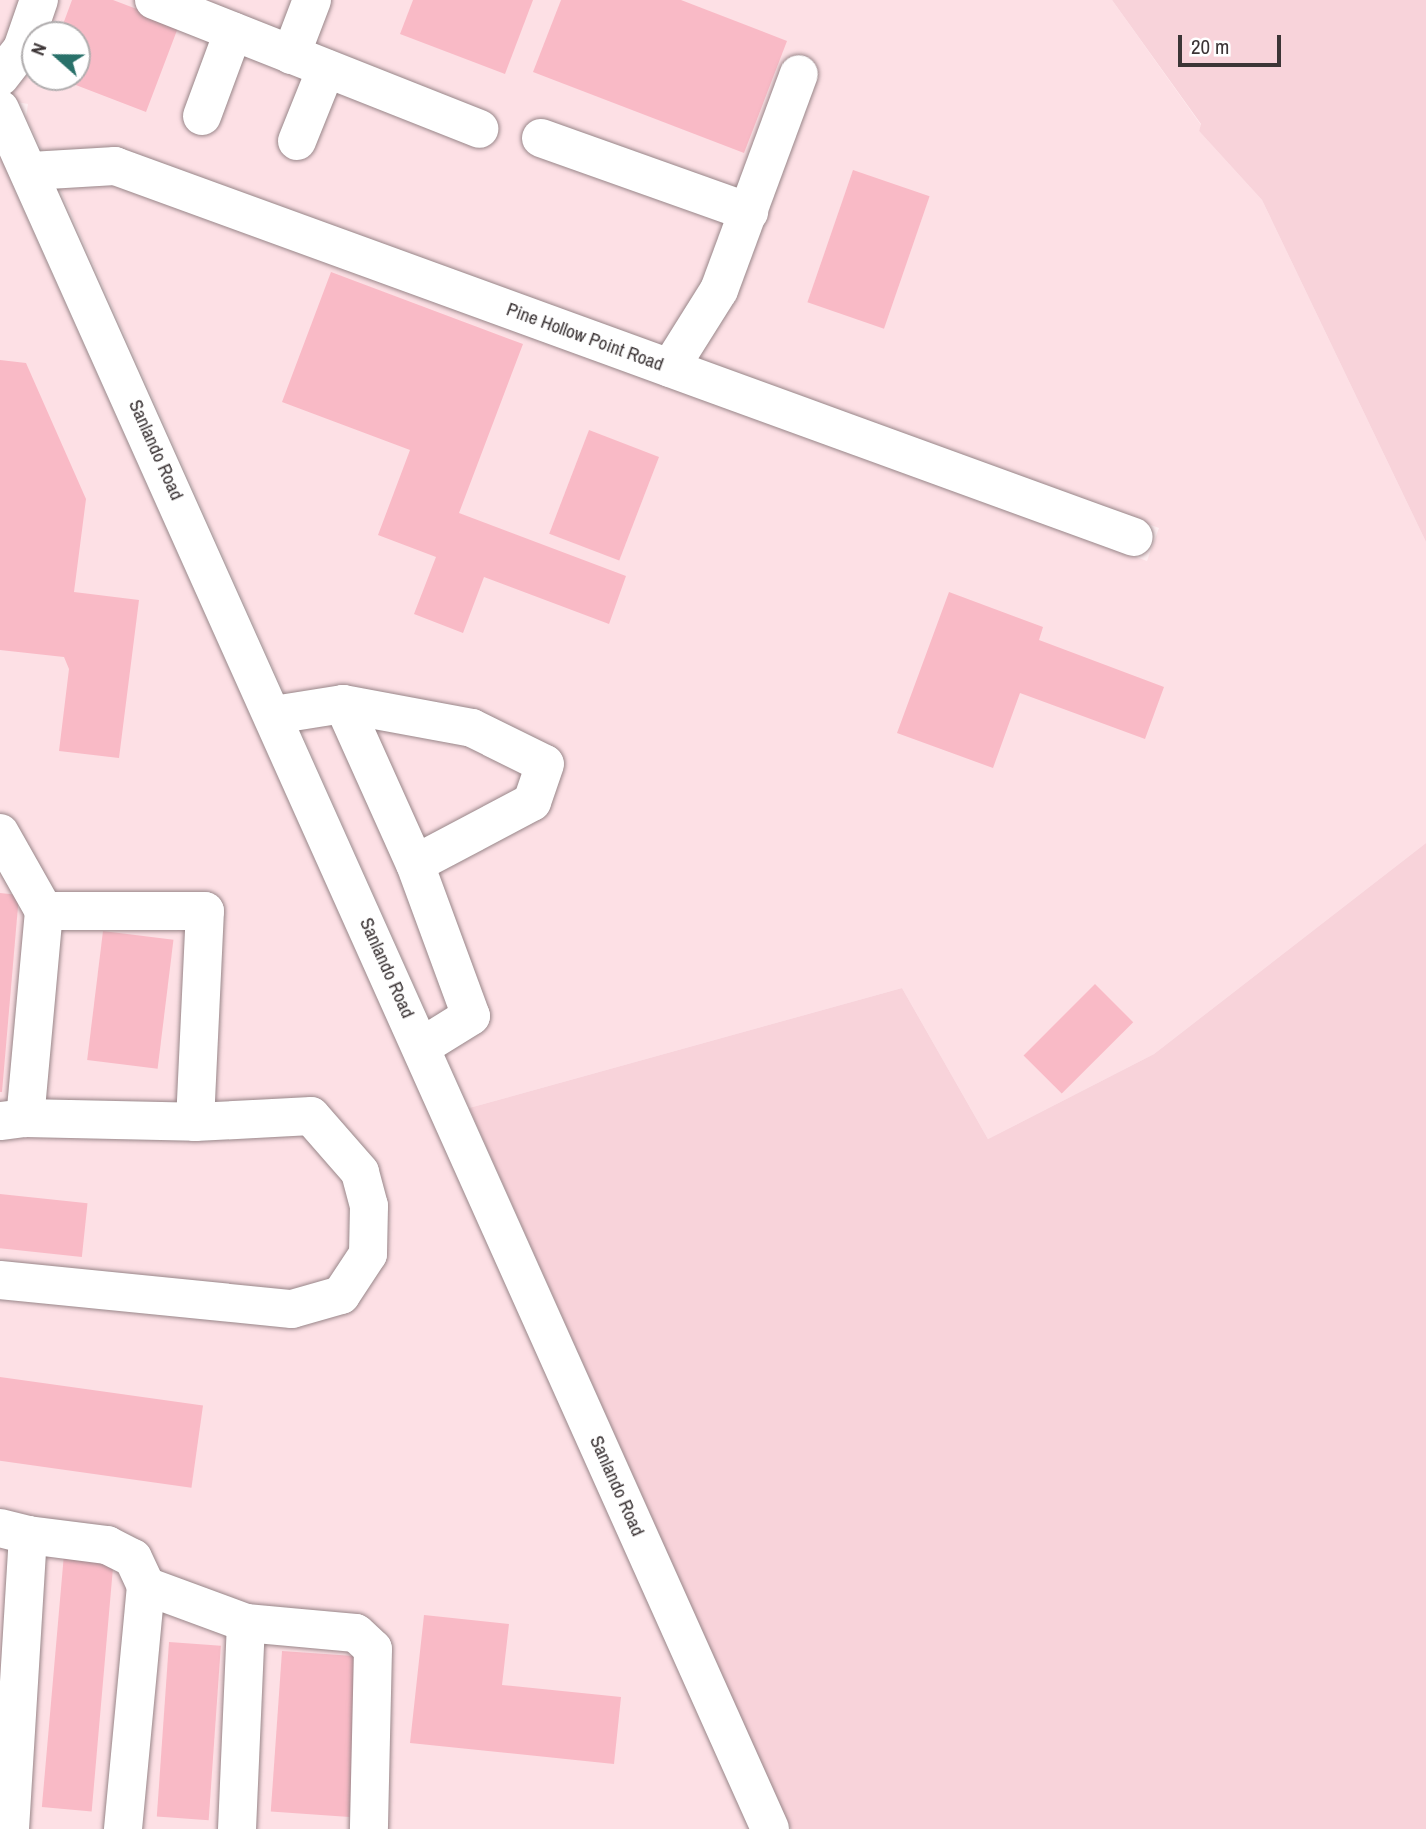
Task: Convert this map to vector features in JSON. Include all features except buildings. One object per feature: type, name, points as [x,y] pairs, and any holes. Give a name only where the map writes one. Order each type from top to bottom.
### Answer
[{"type":"street","points":[[0,77],[22,48],[39,0]]},
{"type":"street","points":[[154,0],[479,129]]},
{"type":"street","points":[[291,55],[313,0]]},
{"type":"street","points":[[202,116],[233,32]]},
{"type":"street","points":[[297,141],[326,69]]},
{"type":"street","points":[[670,368],[719,290],[799,74]]},
{"type":"street","name":"Sanlando Road","points":[[2,114],[31,171],[771,1829]]},
{"type":"street","points":[[541,138],[749,212]]},
{"type":"street","name":"Pine Hollow Point Road","points":[[31,171],[115,166],[1134,537]]},
{"type":"street","points":[[274,715],[343,704],[472,729],[545,764],[532,802],[415,864]]},
{"type":"street","points":[[343,704],[415,864],[471,1016],[421,1046]]},
{"type":"street","points":[[0,833],[44,911],[12,1119],[195,1122],[311,1116],[337,1142],[360,1172],[369,1206],[368,1254],[341,1294],[292,1309],[0,1280]]},
{"type":"street","points":[[44,911],[205,911],[195,1122]]},
{"type":"street","points":[[10,1829],[14,1532],[107,1545],[133,1558],[146,1586],[124,1829]]},
{"type":"street","points":[[146,1586],[247,1623],[356,1633],[373,1649],[369,1829]]},
{"type":"street","points":[[237,1829],[247,1623]]},
{"type":"shaded area","points":[[0,0],[1112,0],[1201,125],[1199,131],[1262,200],[1426,542],[1426,843],[1154,1054],[988,1139],[902,988],[469,1108],[59,187],[114,184],[1147,561],[1159,528],[122,149],[43,152],[26,117],[28,104],[17,102],[0,80]]},
{"type":"shaded area","points":[[1112,0],[1426,0],[1426,542],[1262,200],[1199,131],[1201,124]]},
{"type":"shaded area","points":[[0,149],[14,189],[750,1829],[0,1829]]},
{"type":"shaded area","points":[[1426,843],[1426,1829],[791,1829],[469,1108],[902,988],[988,1139],[1154,1054]]}]
